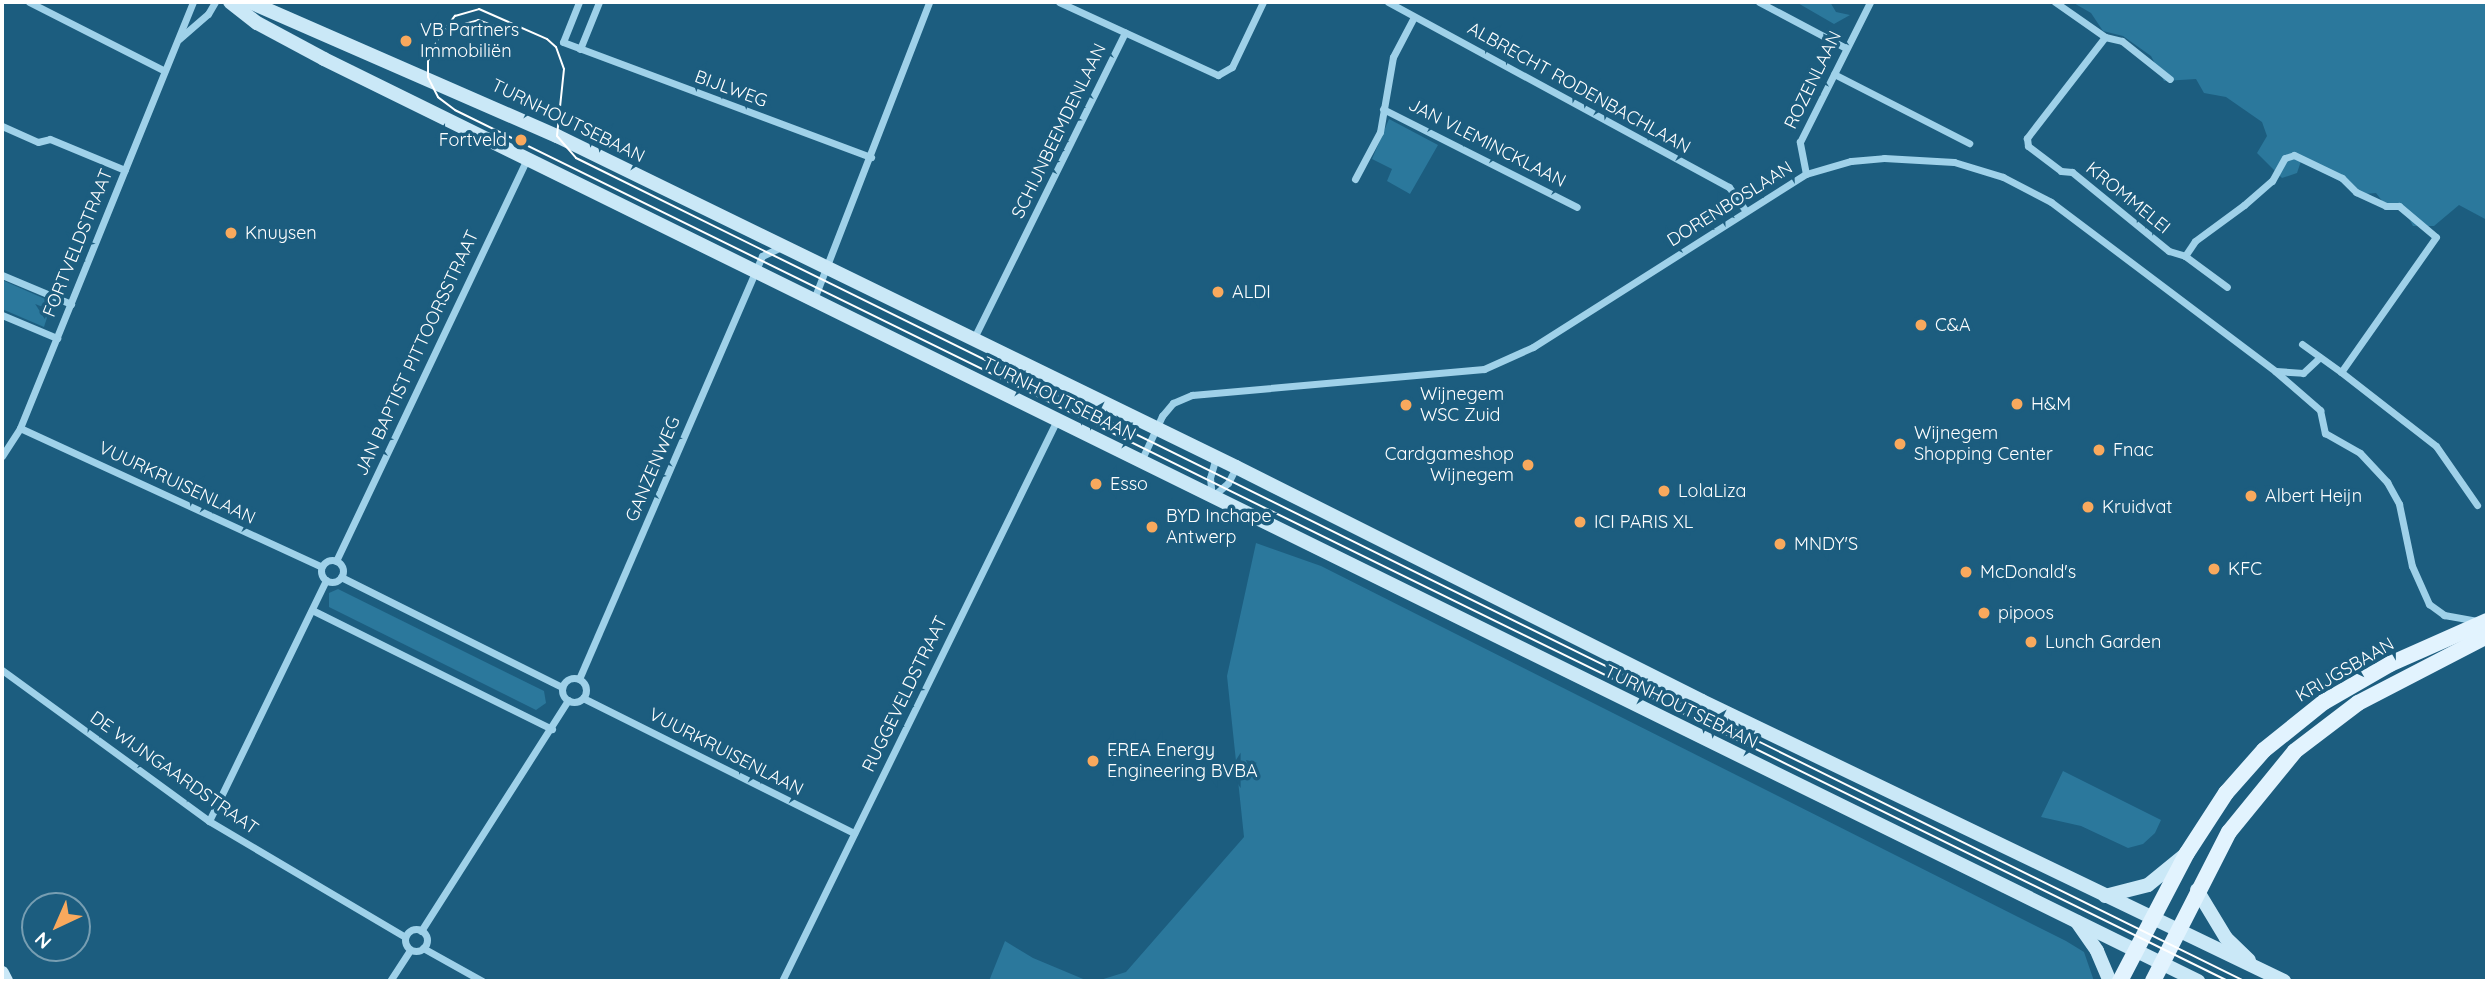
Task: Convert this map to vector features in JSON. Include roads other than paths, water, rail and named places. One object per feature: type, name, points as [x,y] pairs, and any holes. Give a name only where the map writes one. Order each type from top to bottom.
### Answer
[{"type":"main road","name":"TURNHOUTSEBAAN","points":[[230,2],[257,23],[324,59],[2197,981]]},
{"type":"main road","name":"TURNHOUTSEBAAN","points":[[250,2],[450,86],[783,246],[2150,919],[2284,981]]},
{"type":"main road","points":[[324,59],[333,38]]},
{"type":"main road","name":"KRIJGSBAAN","points":[[2120,981],[2150,919],[2187,853],[2226,793],[2285,730],[2324,702],[2487,626]]},
{"type":"main road","name":"KRIJGSBAAN","points":[[2153,981],[2197,890],[2247,806],[2295,751],[2358,703],[2437,651]]},
{"type":"main road","points":[[2105,896],[2148,885],[2187,853]]},
{"type":"main road","points":[[2197,890],[2227,938],[2267,973]]},
{"type":"main road","points":[[2076,921],[2097,951],[2110,981]]},
{"type":"main road","points":[[2,973],[6,981]]},
{"type":"street","points":[[29,2],[163,69]]},
{"type":"street","name":"FORTVELDSTRAAT","points":[[2,456],[20,428],[163,69],[193,2]]},
{"type":"street","name":"FORTVELDSTRAAT","points":[[178,40],[208,14],[215,2]]},
{"type":"street","points":[[579,2],[563,42],[580,49],[599,2]]},
{"type":"street","points":[[814,299],[829,269],[929,2]]},
{"type":"street","points":[[1059,2],[1125,32]]},
{"type":"street","name":"SCHIJNBEEMDENLAAN","points":[[973,341],[1125,32],[1222,75],[1232,67],[1263,2]]},
{"type":"street","name":"ALBRECHT RODENBACHLAAN","points":[[1388,2],[1728,187],[1746,211]]},
{"type":"street","points":[[1759,2],[1846,48]]},
{"type":"street","name":"ROZENLAAN","points":[[1806,174],[1800,142],[1870,2]]},
{"type":"street","points":[[2054,2],[2105,37],[2122,41],[2170,79]]},
{"type":"street","name":"JAN VLEMINCKLAAN","points":[[1355,178],[1380,132],[1393,57],[1414,16]]},
{"type":"street","name":"KROMMELEI","points":[[2105,37],[2027,138],[2028,146],[2061,171],[2071,172],[2091,186],[2169,251],[2185,256],[2227,287]]},
{"type":"street","name":"BIJLWEG","points":[[580,49],[871,157]]},
{"type":"street","points":[[1834,74],[1969,143]]},
{"type":"street","name":"JAN VLEMINCKLAAN","points":[[1383,108],[1577,207]]},
{"type":"street","points":[[2,126],[37,142],[50,139],[125,170]]},
{"type":"street","points":[[2185,256],[2194,241],[2272,181],[2285,158],[2294,155],[2342,178],[2356,192],[2386,206],[2399,206],[2432,231],[2437,241],[2411,269],[2341,372]]},
{"type":"street","name":"DORENBOSLAAN","points":[[1141,461],[1156,429],[1174,403],[1202,393],[1455,375],[1498,364],[1533,347],[1806,174],[1851,161],[1884,158],[1954,162],[2003,177],[2070,215],[2275,371],[2320,410],[2325,433],[2348,445],[2372,463],[2393,491],[2404,520],[2412,566],[2429,604],[2444,615],[2487,626]]},
{"type":"street","name":"JAN BAPTIST PITTOORSSTRAAT","points":[[336,561],[527,159]]},
{"type":"street","points":[[755,271],[767,251],[783,246]]},
{"type":"street","name":"GANZENWEG","points":[[579,679],[755,271]]},
{"type":"street","points":[[2,275],[71,304]]},
{"type":"street","points":[[2,315],[57,338]]},
{"type":"street","points":[[2302,344],[2436,446],[2477,505]]},
{"type":"street","points":[[2275,371],[2303,373],[2320,357]]},
{"type":"street","name":"RUGGEVELDSTRAAT","points":[[782,981],[1057,420]]},
{"type":"street","name":"VUURKRUISENLAAN","points":[[20,428],[322,567]]},
{"type":"street","points":[[1212,497],[1210,478],[1216,457]]},
{"type":"street","points":[[1212,497],[1228,483],[1236,467]]},
{"type":"street","points":[[209,821],[326,580],[322,567],[336,561],[343,569],[341,577]]},
{"type":"street","points":[[326,580],[341,577],[562,687],[568,700]]},
{"type":"street","points":[[312,610],[552,729]]},
{"type":"street","name":"DE WIJNGAARDSTRAAT","points":[[2,670],[209,821],[405,937]]},
{"type":"street","points":[[562,687],[567,680],[579,679],[586,685],[583,698],[568,700]]},
{"type":"street","name":"VUURKRUISENLAAN","points":[[583,698],[855,833]]},
{"type":"street","points":[[421,931],[568,700]]},
{"type":"street","points":[[410,950],[405,937],[410,930],[421,931],[427,939],[424,948]]},
{"type":"street","points":[[390,981],[410,950],[424,948],[482,981]]},
{"type":"tram line","points":[[2228,981],[455,110],[438,97],[428,77],[428,61],[438,39],[455,16],[479,9],[547,39],[556,47],[564,69],[557,136],[576,158],[2244,981]]},
{"type":"tram line","points":[[454,27],[478,20],[503,29]]},
{"type":"place","name":"VB Partners Immobiliën","points":[[406,41]]},
{"type":"place","name":"Fortveld","points":[[521,140]]},
{"type":"place","name":"Knuysen","points":[[231,233]]},
{"type":"place","name":"ALDI","points":[[1218,292]]},
{"type":"place","name":"C&A","points":[[1921,325]]},
{"type":"place","name":"H&M","points":[[2017,404]]},
{"type":"place","name":"Wijnegem WSC Zuid","points":[[1406,405]]},
{"type":"place","name":"Wijnegem Shopping Center","points":[[1900,444]]},
{"type":"place","name":"Fnac","points":[[2099,450]]},
{"type":"place","name":"Cardgameshop Wijnegem","points":[[1528,465]]},
{"type":"place","name":"Esso","points":[[1096,484]]},
{"type":"place","name":"LolaLiza","points":[[1664,491]]},
{"type":"place","name":"Albert Heijn","points":[[2251,496]]},
{"type":"place","name":"Kruidvat","points":[[2088,507]]},
{"type":"place","name":"ICI PARIS XL","points":[[1580,522]]},
{"type":"place","name":"BYD Inchape Antwerp","points":[[1152,527]]},
{"type":"place","name":"MNDY'S","points":[[1780,544]]},
{"type":"place","name":"KFC","points":[[2214,569]]},
{"type":"place","name":"McDonald's","points":[[1966,572]]},
{"type":"place","name":"pipoos","points":[[1984,613]]},
{"type":"place","name":"Lunch Garden","points":[[2031,642]]},
{"type":"place","name":"EREA Energy Engineering BVBA","points":[[1093,761]]}]
